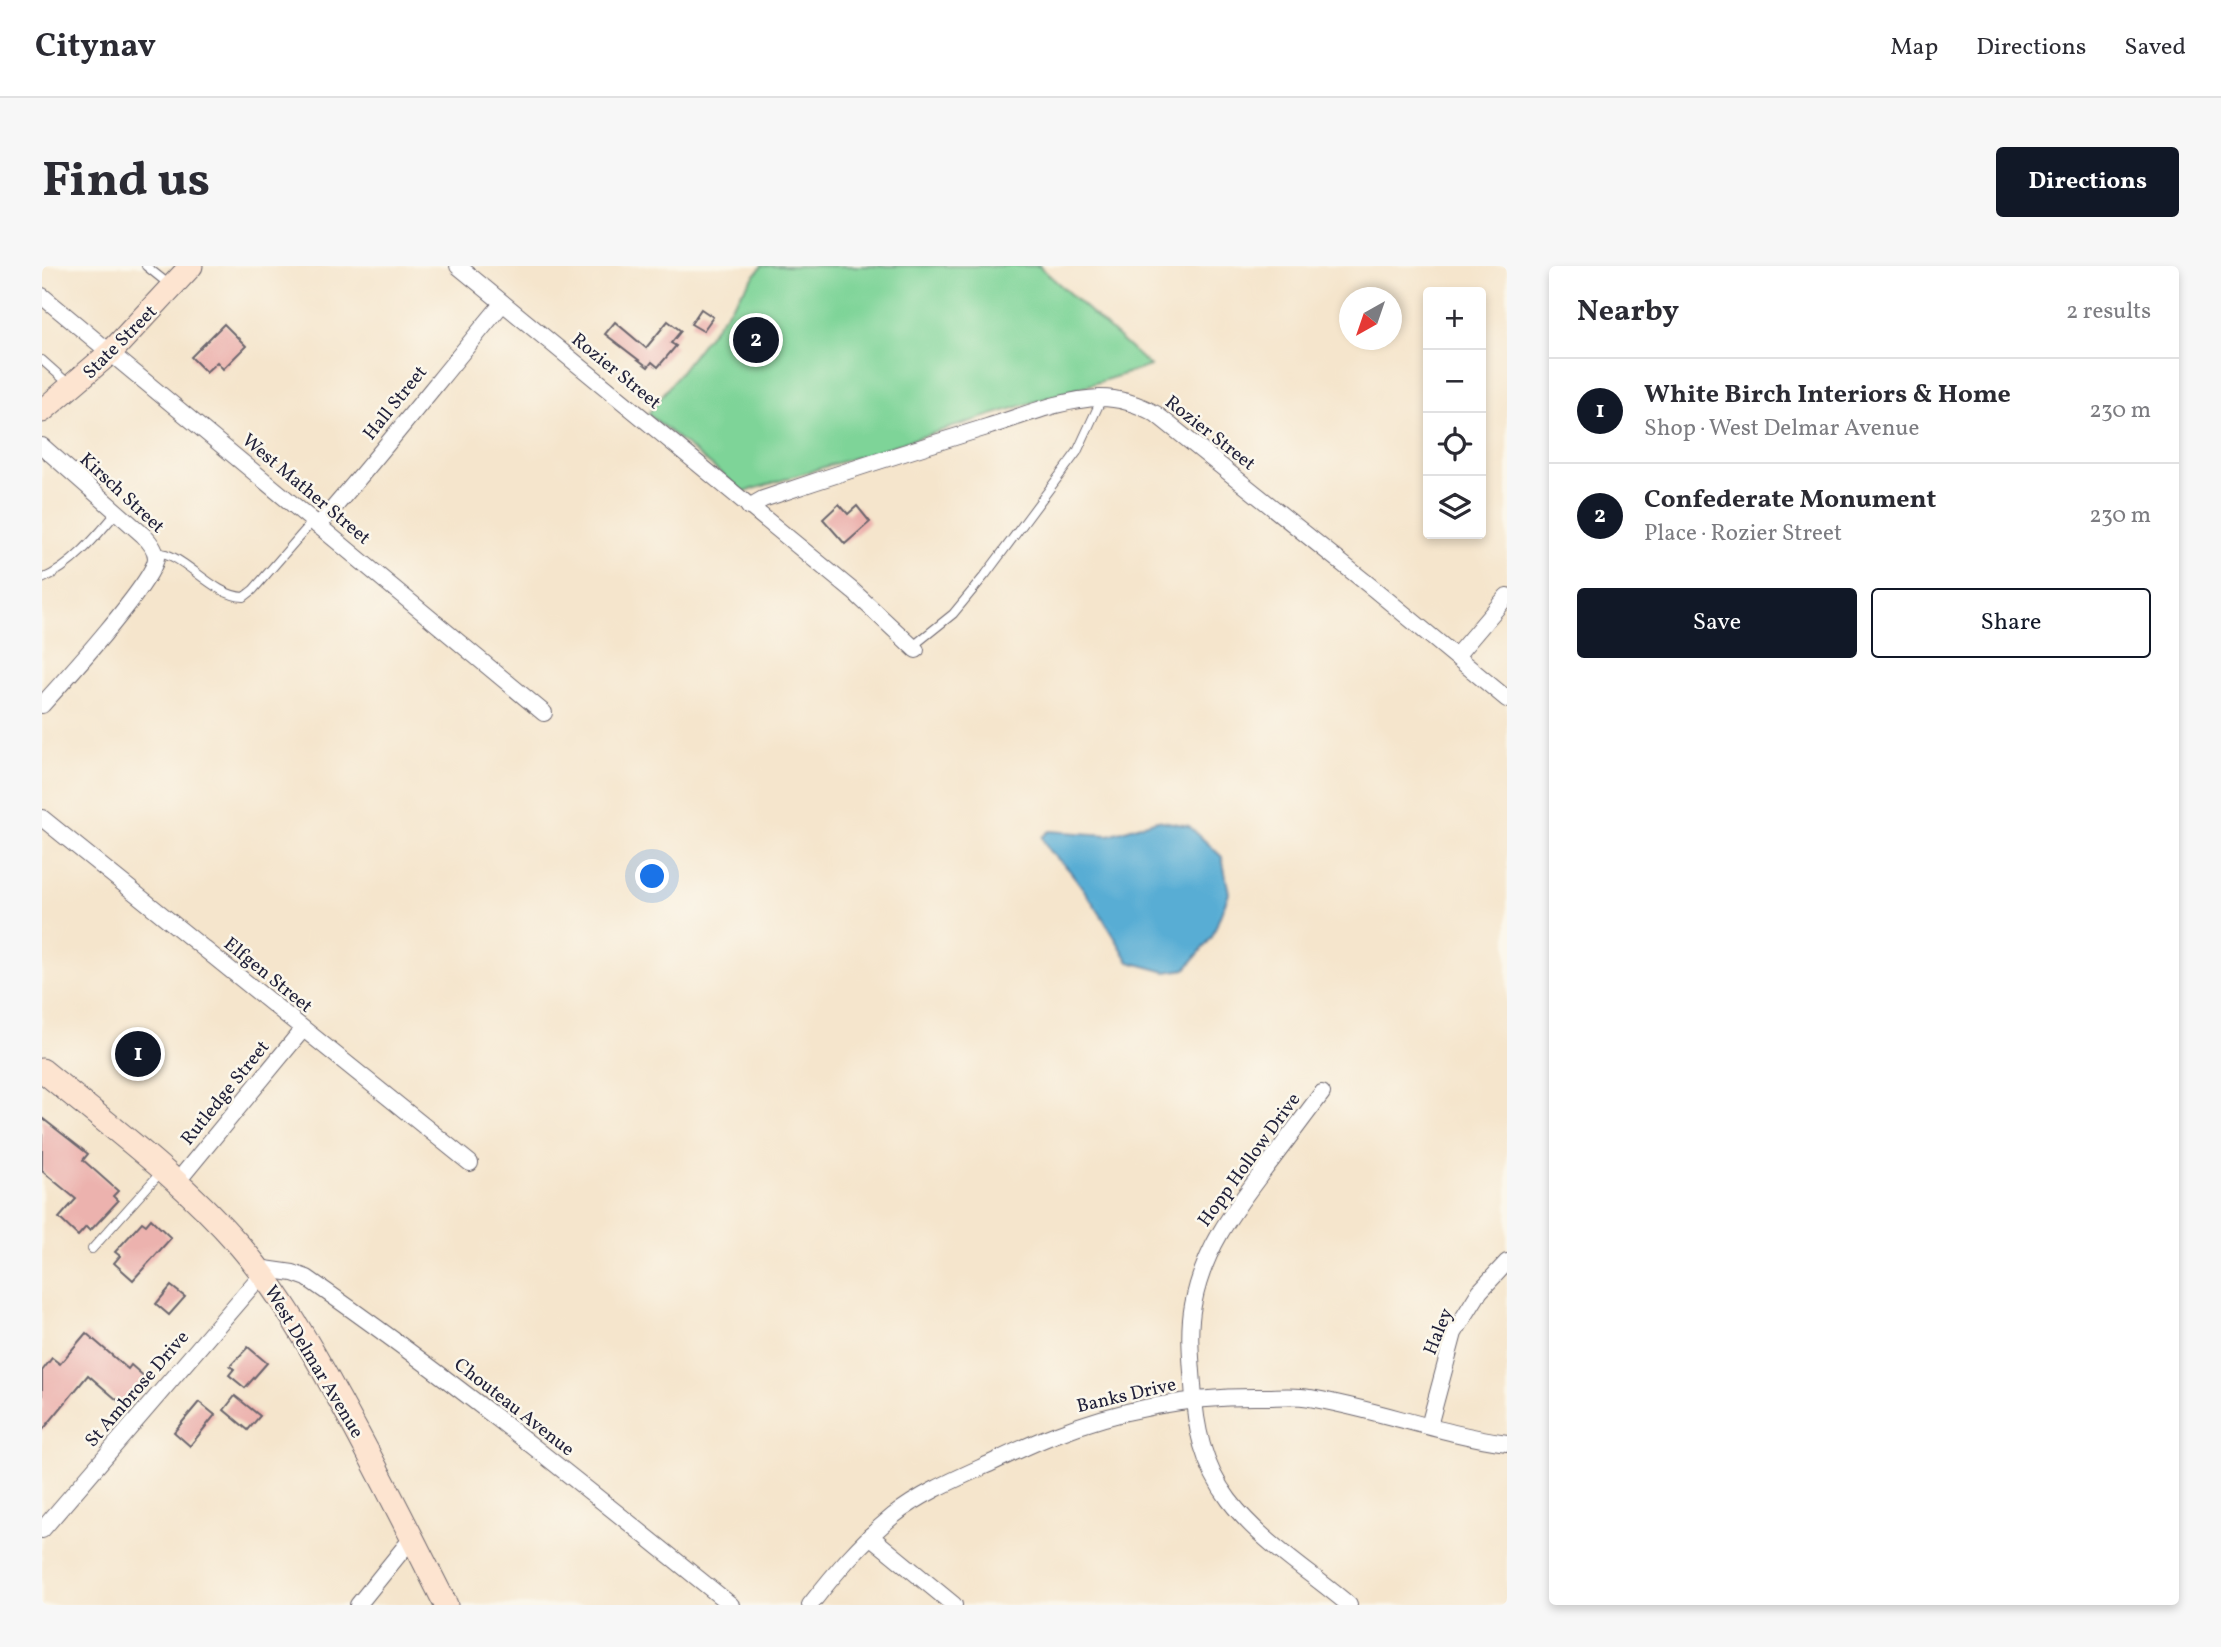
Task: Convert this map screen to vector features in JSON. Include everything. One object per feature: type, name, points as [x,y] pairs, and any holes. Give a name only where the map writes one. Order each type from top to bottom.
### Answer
[{"type":"street","name":"State Street","points":[[42,411],[111,352],[191,266]]},
{"type":"street","name":"Rozier Street","points":[[458,266],[854,592],[914,648]]},
{"type":"street","name":"West Mather Street","points":[[42,296],[544,713]]},
{"type":"street","name":"Hall Street","points":[[316,523],[364,474],[502,304]]},
{"type":"street","name":"Rozier Street","points":[[749,506],[879,460],[1041,410],[1081,400],[1124,400],[1156,414],[1507,699]]},
{"type":"street","name":"Kirsch Street","points":[[42,446],[143,535],[155,553],[150,576],[134,598],[42,705]]},
{"type":"street","points":[[1456,656],[1507,596]]},
{"type":"street","name":"Elfgen Street","points":[[42,818],[470,1163]]},
{"type":"street","name":"Rutledge Street","points":[[170,1176],[303,1029]]},
{"type":"street","name":"West Delmar Avenue","points":[[42,1070],[170,1176],[205,1209],[260,1271],[321,1366],[357,1430],[446,1605]]},
{"type":"street","name":"Hopp Hollow Drive","points":[[1322,1093],[1229,1216],[1206,1259],[1195,1295],[1190,1331],[1197,1430],[1204,1454],[1227,1497],[1245,1519],[1273,1544],[1349,1605]]},
{"type":"street","name":"Haley","points":[[1429,1426],[1454,1333],[1480,1291],[1507,1262]]},
{"type":"street","name":"St Ambrose Drive","points":[[42,1530],[260,1271]]},
{"type":"street","name":"Chouteau Avenue","points":[[260,1271],[293,1273],[307,1278],[387,1334],[732,1605]]},
{"type":"street","name":"Banks Drive","points":[[810,1605],[870,1536],[895,1514],[927,1494],[1053,1435],[1095,1420],[1145,1408],[1239,1396],[1308,1397],[1507,1443]]},
{"type":"street","points":[[870,1536],[954,1605]]},
{"type":"street","points":[[358,1605],[412,1538]]},
{"type":"lane","points":[[146,266],[173,287]]},
{"type":"lane","points":[[42,360],[72,387]]},
{"type":"lane","points":[[914,648],[953,614],[986,574],[1077,452],[1102,398]]},
{"type":"lane","points":[[42,579],[52,575],[94,540],[117,512]]},
{"type":"lane","points":[[155,553],[171,556],[215,587],[244,597],[316,523]]},
{"type":"lane","points":[[92,1249],[170,1176]]},
{"type":"green space","points":[[762,266],[1039,266],[1150,366],[744,492],[648,414]]},
{"type":"water","points":[[1157,820],[1189,826],[1222,857],[1229,893],[1212,937],[1186,969],[1166,972],[1129,962],[1086,892],[1065,865],[1051,853],[1042,837],[1049,831],[1109,835]]},
{"type":"building","points":[[701,309],[713,317],[703,331],[691,324]]},
{"type":"building","points":[[668,321],[681,331],[671,343],[676,346],[658,367],[652,362],[648,367],[605,334],[615,322],[646,348]]},
{"type":"building","points":[[224,324],[246,346],[223,369],[217,362],[206,372],[191,357]]},
{"type":"building","points":[[839,504],[848,514],[857,506],[870,522],[845,544],[823,519]]},
{"type":"building","points":[[142,1033],[159,1047],[134,1075],[117,1060]]},
{"type":"building","points":[[42,1118],[88,1154],[83,1160],[118,1191],[113,1196],[118,1201],[90,1231],[86,1227],[78,1236],[59,1218],[76,1199],[42,1171]]},
{"type":"building","points":[[151,1219],[171,1238],[133,1280],[114,1263],[120,1256],[115,1252],[142,1222],[146,1225]]},
{"type":"building","points":[[171,1286],[185,1297],[169,1315],[156,1304]]},
{"type":"building","points":[[86,1333],[128,1369],[131,1365],[146,1378],[123,1405],[88,1375],[42,1431],[42,1371],[52,1358],[60,1364]]},
{"type":"building","points":[[248,1347],[267,1363],[245,1388],[229,1375],[234,1369],[230,1366]]},
{"type":"building","points":[[235,1396],[260,1416],[248,1430],[224,1410]]},
{"type":"building","points":[[199,1402],[215,1415],[190,1446],[174,1432]]},
{"type":"place","name":"Confederate Monument","points":[[756,340]]},
{"type":"place","name":"White Birch Interiors & Home","points":[[138,1054]]}]
